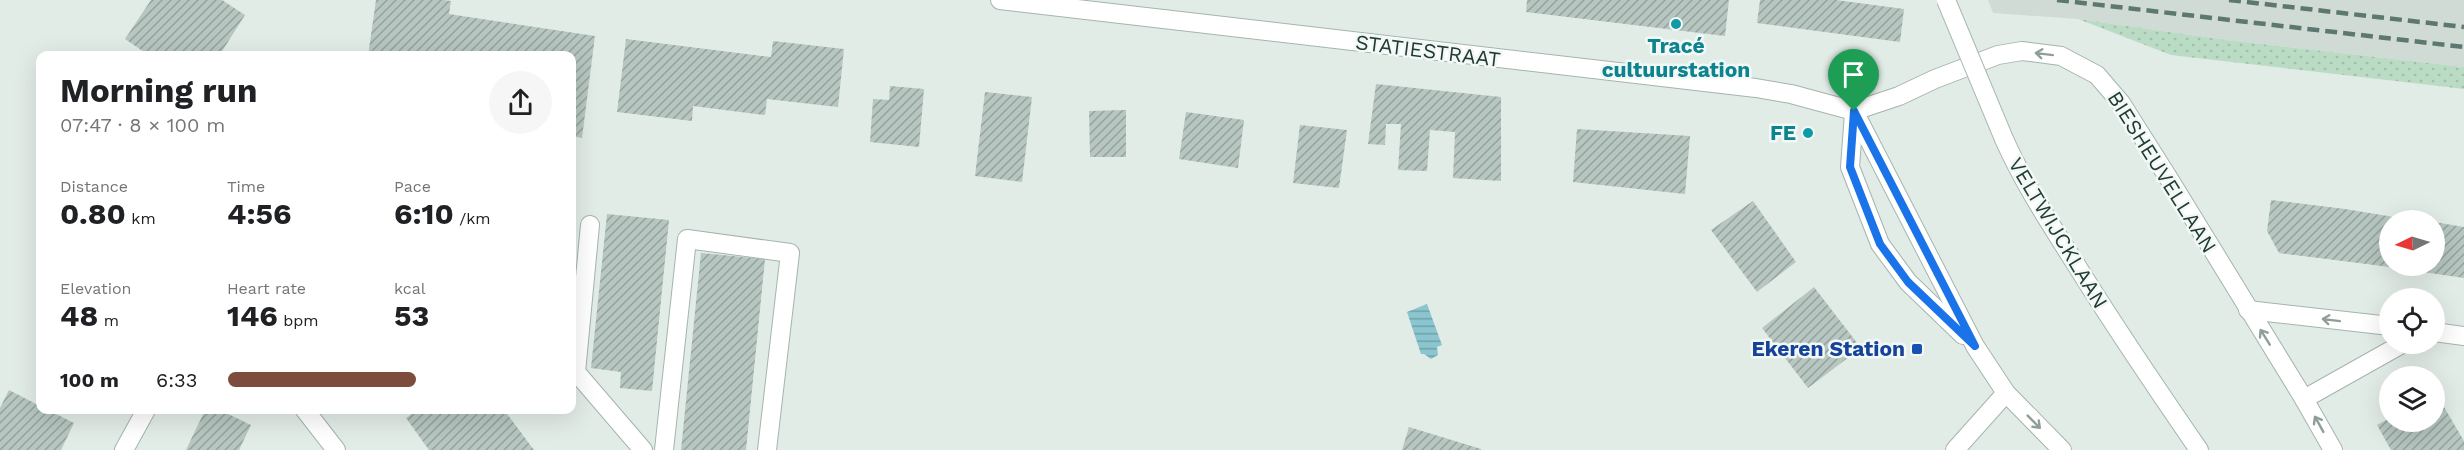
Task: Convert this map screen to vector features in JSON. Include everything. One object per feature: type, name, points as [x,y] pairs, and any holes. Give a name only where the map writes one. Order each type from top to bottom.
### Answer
[{"type":"street","name":"STATIESTRAAT","points":[[1000,0],[1756,88],[1791,94],[1854,111]]},
{"type":"street","name":"VELTWIJCKLAAN","points":[[1946,0],[2023,180],[2127,345],[2199,450]]},
{"type":"street","name":"BIESHEUVELLAAN","points":[[1854,111],[1899,96],[1998,55],[2022,51],[2061,56],[2097,75],[2121,103],[2304,399],[2333,450]]},
{"type":"street","points":[[1854,111],[1850,167],[1880,244],[1908,282],[1975,346]]},
{"type":"street","points":[[1854,111],[1975,346],[2006,393],[2062,450]]},
{"type":"street","points":[[590,225],[576,372],[643,450]]},
{"type":"street","points":[[664,450],[687,239],[790,253],[767,450]]},
{"type":"street","points":[[2248,310],[2379,326]]},
{"type":"street","points":[[2445,333],[2464,336]]},
{"type":"street","points":[[2304,399],[2384,354]]},
{"type":"street","points":[[1960,443],[2006,393]]},
{"type":"street","points":[[124,450],[144,414]]},
{"type":"street","points":[[308,414],[336,450]]},
{"type":"shaded area","points":[[1988,0],[2464,0],[2464,67],[2226,40],[2078,19],[1993,13]]},
{"type":"green space","points":[[2078,19],[2226,40],[2464,67],[2464,89],[2171,55]]},
{"type":"water","points":[[1427,304],[1442,345],[1437,347],[1438,355],[1431,359],[1421,354],[1407,312]]},
{"type":"building","points":[[151,0],[222,0],[245,15],[222,51],[143,51],[125,39]]},
{"type":"building","points":[[376,0],[451,1],[449,14],[595,36],[582,138],[576,137],[576,51],[369,51]]},
{"type":"building","name":"Tracé cultuurstation","points":[[1527,0],[1729,0],[1725,36],[1526,12]]},
{"type":"building","points":[[1760,0],[1836,0],[1904,9],[1900,42],[1757,23]]},
{"type":"building","points":[[626,39],[771,57],[773,41],[844,49],[838,107],[767,99],[765,115],[693,106],[692,121],[617,112]]},
{"type":"building","points":[[1376,84],[1501,97],[1501,181],[1453,178],[1455,132],[1430,130],[1427,171],[1398,170],[1401,124],[1386,124],[1385,145],[1368,144]]},
{"type":"building","points":[[890,86],[924,89],[919,147],[870,142],[873,99],[889,100]]},
{"type":"building","points":[[985,92],[1032,97],[1022,182],[975,176]]},
{"type":"building","points":[[1126,110],[1126,157],[1090,157],[1089,111]]},
{"type":"building","points":[[1186,112],[1244,120],[1238,168],[1179,159]]},
{"type":"building","points":[[1300,125],[1347,130],[1339,188],[1293,183]]},
{"type":"building","points":[[1577,129],[1690,136],[1685,194],[1573,182]]},
{"type":"building","points":[[2271,200],[2379,215],[2379,266],[2279,253],[2267,231]]},
{"type":"building","points":[[1753,201],[1796,262],[1757,292],[1711,230]]},
{"type":"building","points":[[607,214],[669,220],[652,391],[620,388],[621,372],[591,368]]},
{"type":"building","points":[[2445,224],[2464,227],[2464,278],[2445,275]]},
{"type":"building","points":[[701,253],[765,259],[746,450],[681,450]]},
{"type":"building","points":[[1814,287],[1861,348],[1808,388],[1762,328]]},
{"type":"building","points":[[9,390],[36,404],[36,414],[56,414],[74,423],[61,450],[0,450],[0,408]]},
{"type":"building","points":[[2445,409],[2464,441],[2464,450],[2391,450],[2381,432],[2445,432]]},
{"type":"building","points":[[203,414],[228,414],[251,425],[239,450],[186,450]]},
{"type":"building","points":[[412,414],[507,414],[534,450],[429,450],[406,418]]},
{"type":"building","points":[[1409,427],[1481,449],[1481,450],[1402,450]]},
{"type":"railway","points":[[2057,0],[2464,47]]},
{"type":"railway","points":[[2229,0],[2464,27]]},
{"type":"place","name":"Tracé cultuurstation","points":[[1676,24]]},
{"type":"place","name":"FE","points":[[1808,133]]},
{"type":"place","name":"Ekeren Station","points":[[1917,349]]},
{"type":"route","points":[[1854,111],[1888,179],[1975,346],[1908,282],[1880,244],[1850,167],[1854,111]]}]
